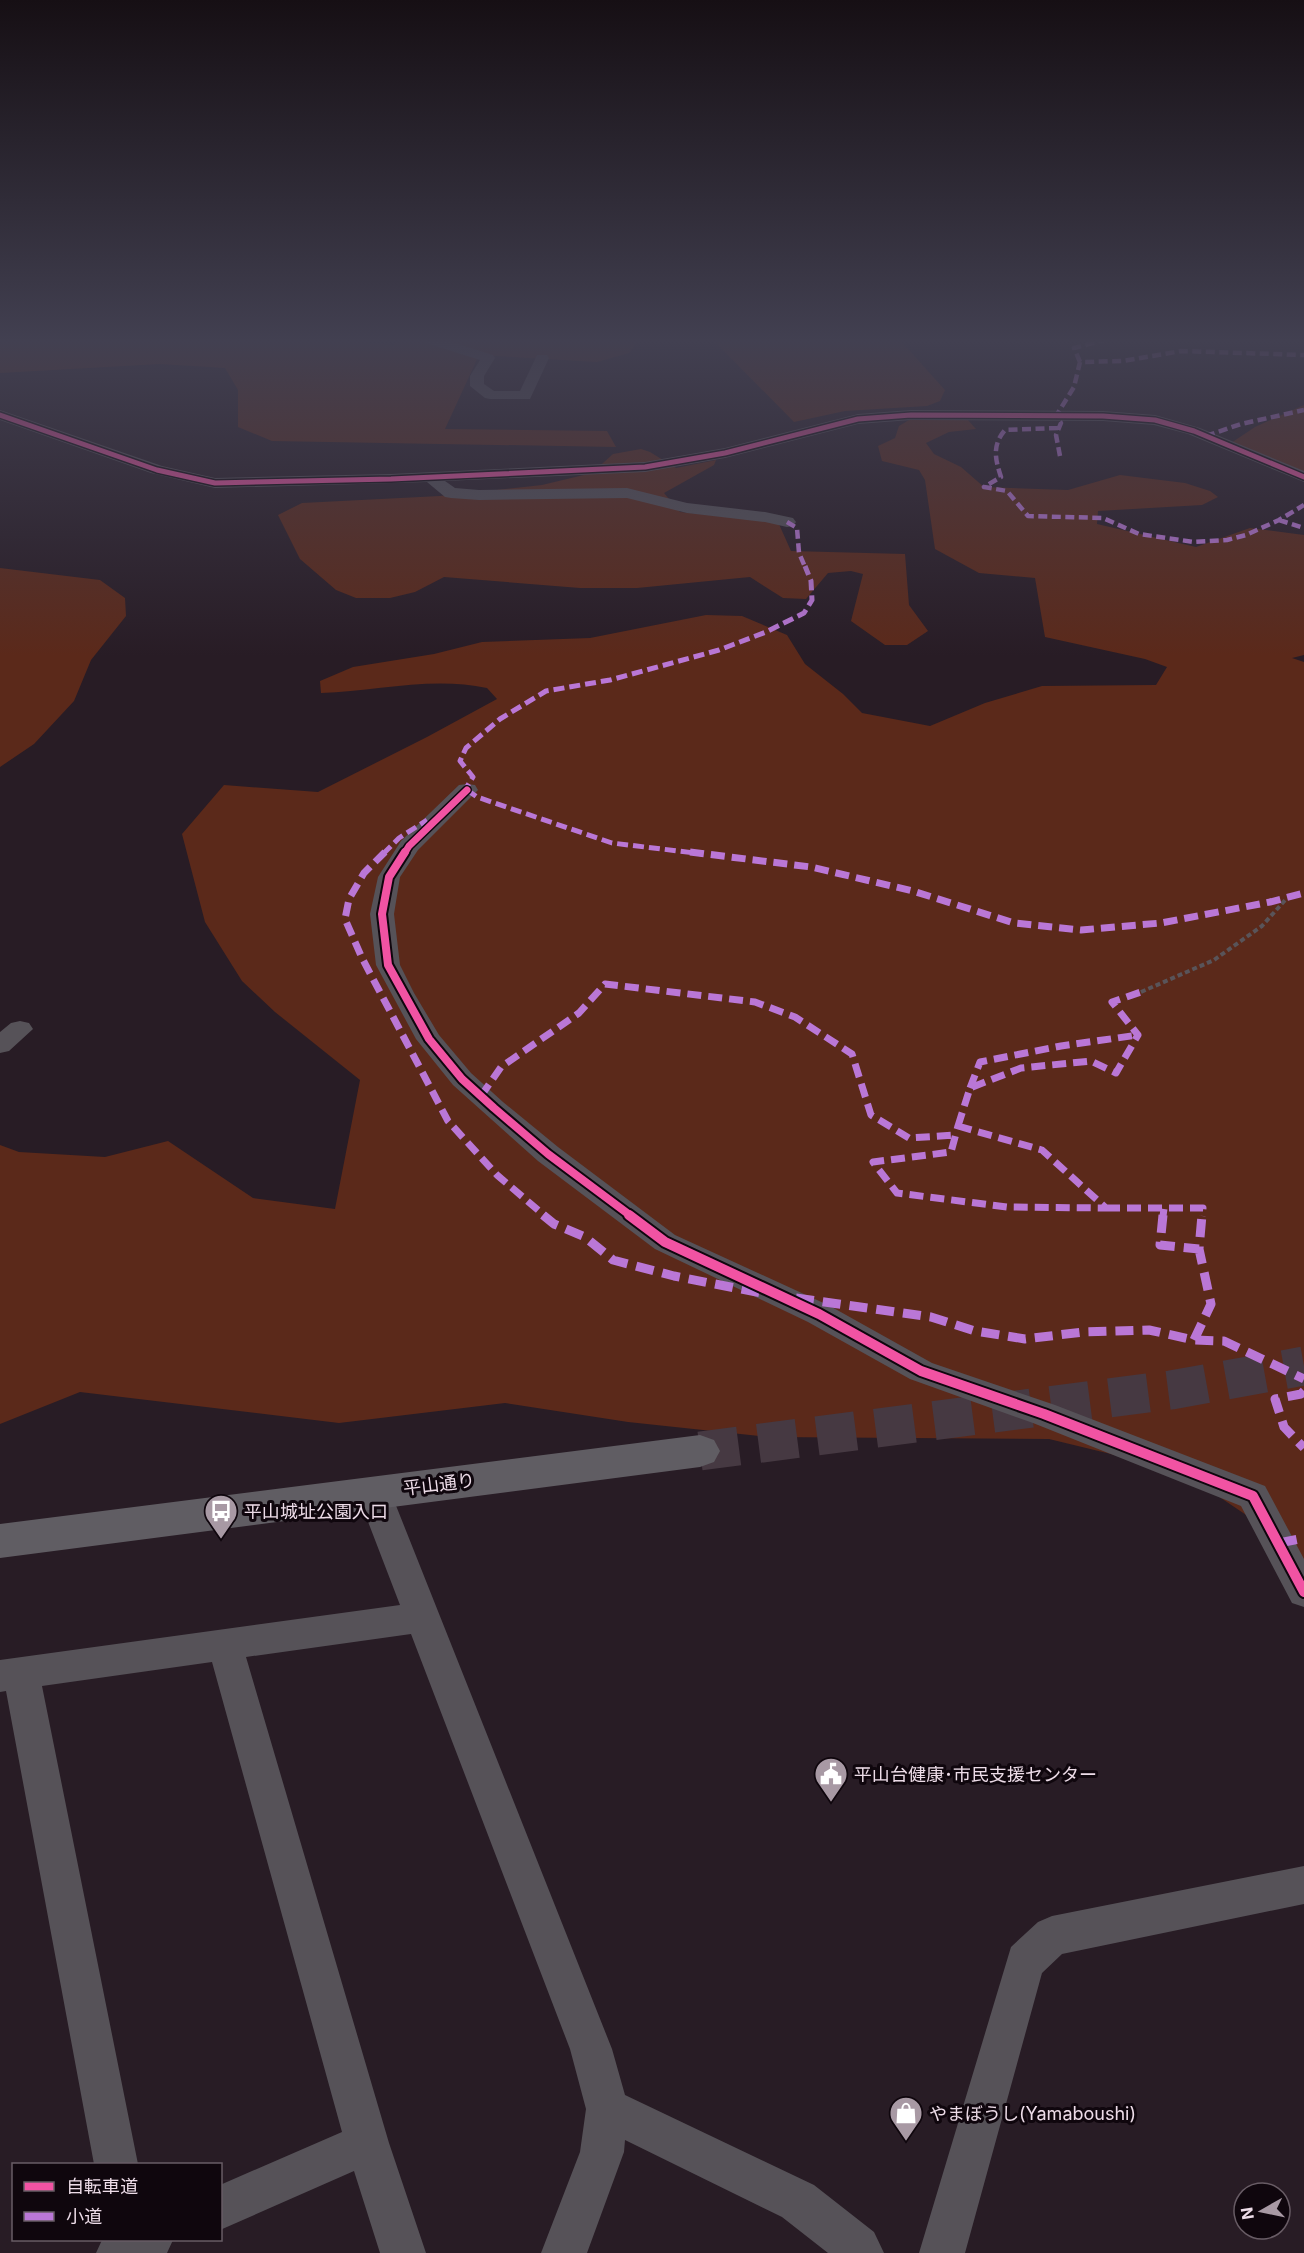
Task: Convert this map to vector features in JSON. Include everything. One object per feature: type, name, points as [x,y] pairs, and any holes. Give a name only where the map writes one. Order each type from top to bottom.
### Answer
[{"type":"main road","name":"平山通り","points":[[0,1540],[700,1451]]},
{"type":"street","points":[[86,445],[157,470],[215,483],[430,477],[645,467],[703,458],[757,445]]},
{"type":"street","points":[[1227,445],[1304,477]]},
{"type":"street","points":[[430,477],[444,490],[461,494],[627,493],[687,508],[765,517],[787,522]]},
{"type":"street","points":[[467,790],[409,846],[389,877],[382,914],[388,965],[429,1040],[462,1079],[548,1154],[664,1242],[819,1314],[921,1371],[1044,1414],[1253,1496],[1304,1592]]},
{"type":"street","points":[[0,1045],[20,1029]]},
{"type":"street","points":[[374,1493],[591,2049],[608,2109],[602,2152],[564,2253]]},
{"type":"street","points":[[116,2163],[10,1675],[422,1617]]},
{"type":"street","points":[[225,1646],[367,2143],[403,2253]]},
{"type":"street","points":[[942,2253],[1025,1961],[1052,1935],[1304,1885]]},
{"type":"street","points":[[608,2109],[798,2202],[858,2248],[861,2253]]},
{"type":"street","points":[[222,2207],[367,2143]]},
{"type":"path","points":[[1141,992],[1214,960],[1262,926],[1287,898]]},
{"type":"shaded area","points":[[509,445],[615,445],[616,447]]},
{"type":"shaded area","points":[[928,445],[934,454],[961,467],[984,487],[1068,490],[1120,475],[1185,483],[1210,491],[1218,497],[1202,505],[1098,511],[1097,524],[1196,547],[1250,528],[1304,535],[1304,655],[1292,658],[1304,662],[1304,1562],[1298,1550],[1181,1471],[1049,1439],[769,1437],[628,1422],[505,1403],[339,1423],[80,1392],[0,1424],[0,1145],[19,1152],[105,1157],[168,1141],[253,1198],[335,1209],[360,1080],[275,1012],[242,981],[205,922],[182,834],[224,785],[318,792],[497,699],[487,688],[446,683],[321,693],[320,681],[353,667],[434,654],[482,642],[590,638],[706,615],[742,616],[787,635],[805,664],[843,694],[862,713],[930,726],[985,703],[1042,686],[1156,685],[1167,667],[1145,659],[1045,637],[1035,578],[979,573],[935,549],[925,480],[919,470],[882,461],[878,446]]},
{"type":"shaded area","points":[[1228,445],[1304,445],[1304,474]]},
{"type":"shaded area","points":[[641,449],[676,468],[716,460],[714,465],[664,493],[680,512],[778,522],[791,551],[905,554],[909,605],[928,631],[907,645],[885,645],[851,621],[863,574],[851,571],[828,573],[806,599],[783,598],[750,577],[637,588],[580,588],[444,577],[415,592],[390,598],[356,598],[336,590],[300,559],[278,515],[302,503],[440,496],[542,485],[592,473],[613,454]]},
{"type":"shaded area","points":[[0,568],[100,580],[125,598],[126,616],[91,660],[74,701],[34,744],[0,767]]},
{"type":"tunnel","points":[[700,1451],[1171,1390],[1304,1366]]},
{"type":"marked path","points":[[996,445],[995,452],[1001,477],[984,487],[1007,491],[1028,516],[1103,518],[1139,534],[1194,542],[1227,540],[1246,535],[1279,520],[1304,505]]},
{"type":"marked path","points":[[1057,445],[1060,456]]},
{"type":"marked path","points":[[1279,520],[1304,528]]},
{"type":"marked path","points":[[463,793],[473,777],[460,761],[466,748],[500,719],[546,691],[610,680],[719,650],[766,632],[804,613],[812,600],[811,581],[799,553],[797,528],[787,522]]},
{"type":"marked path","points":[[467,790],[477,797],[612,843],[811,867],[913,891],[1014,923],[1081,930],[1161,923],[1270,902],[1304,893]]},
{"type":"marked path","points":[[427,820],[399,838],[364,873],[349,899],[345,919],[362,958],[448,1121],[497,1175],[554,1224],[585,1237],[613,1260],[674,1276],[761,1293]]},
{"type":"marked path","points":[[481,1096],[501,1067],[579,1013],[605,984],[755,1002],[795,1017],[852,1054],[871,1115],[909,1138],[956,1135]]},
{"type":"marked path","points":[[958,1126],[970,1088],[1021,1068],[1091,1061],[1116,1073],[1138,1035],[1112,1002],[1141,992]]},
{"type":"marked path","points":[[970,1088],[980,1062],[1061,1046],[1138,1035]]},
{"type":"marked path","points":[[1108,1209],[1042,1150],[958,1126],[951,1152],[873,1162],[897,1193],[1007,1207],[1203,1208],[1199,1249],[1211,1304],[1194,1340]]},
{"type":"marked path","points":[[1164,1209],[1160,1245],[1199,1249]]},
{"type":"marked path","points":[[796,1298],[931,1317],[975,1331],[1025,1339],[1083,1332],[1149,1330],[1194,1340],[1224,1341],[1304,1379]]},
{"type":"marked path","points":[[1304,1391],[1301,1394],[1275,1399],[1284,1427],[1304,1448]]},
{"type":"marked path","points":[[1279,1543],[1304,1538]]},
{"type":"cycle path","points":[[86,445],[157,470],[215,483],[391,479],[645,467],[756,445]]},
{"type":"cycle path","points":[[1228,445],[1304,477]]},
{"type":"cycle path","points":[[467,790],[409,846],[389,877],[382,914],[388,965],[429,1039],[462,1079],[548,1154],[665,1242],[819,1314],[921,1371],[1044,1414],[1253,1496],[1304,1592]]},
{"type":"place","name":"平山城址公園入口","points":[[221,1540]]},
{"type":"place","name":"平山台健康･市民支援センター","points":[[831,1803]]},
{"type":"place","name":"やまぼうし(Yamaboushi)","points":[[906,2142]]}]
